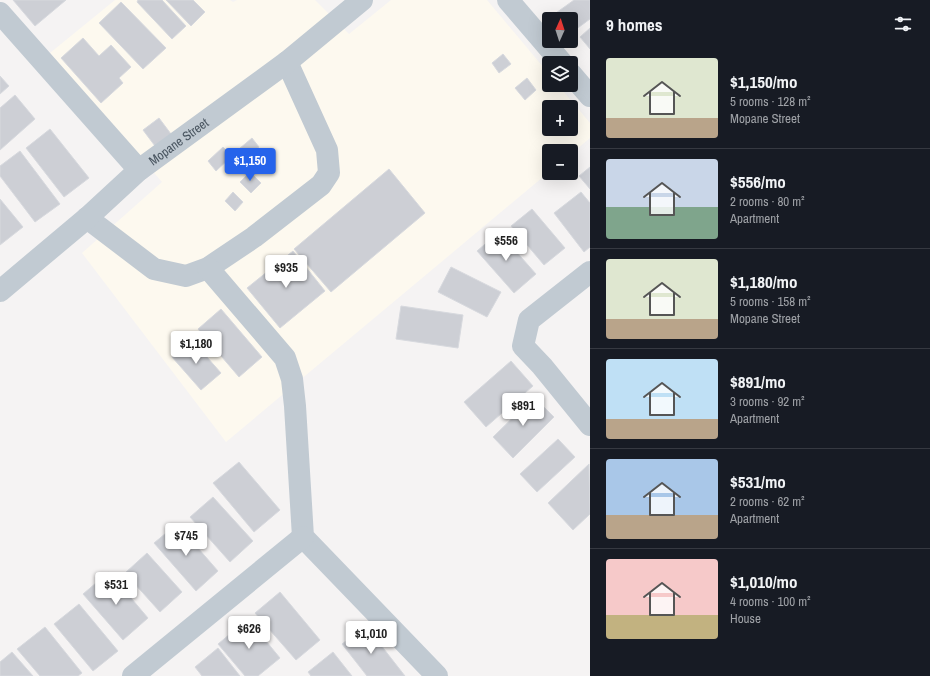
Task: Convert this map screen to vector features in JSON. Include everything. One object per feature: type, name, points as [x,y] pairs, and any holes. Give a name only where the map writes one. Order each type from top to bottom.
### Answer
[{"type":"street","name":"Mopane Street","points":[[0,291],[87,218],[139,170],[287,62],[362,0]]},
{"type":"street","points":[[508,0],[556,56]]},
{"type":"street","points":[[0,13],[139,170]]},
{"type":"street","points":[[87,218],[154,269],[186,276],[208,268],[254,237],[321,185],[329,173],[327,150],[287,62]]},
{"type":"street","points":[[578,82],[590,96]]},
{"type":"street","points":[[208,268],[285,358],[292,379],[295,406],[303,537],[437,676]]},
{"type":"street","points":[[590,272],[529,320],[523,346],[542,366],[590,425]]},
{"type":"street","points":[[133,676],[303,537]]},
{"type":"shaded area","points":[[115,0],[230,0],[233,2],[237,0],[315,0],[349,34],[391,0],[487,0],[542,66],[542,92],[564,92],[571,100],[542,100],[542,136],[578,136],[578,109],[590,123],[590,138],[578,148],[578,144],[542,144],[542,178],[226,442],[82,253],[162,182],[50,53]]},
{"type":"building","points":[[13,0],[66,0],[35,26]]},
{"type":"building","points":[[138,0],[162,0],[186,26],[172,39],[137,2]]},
{"type":"building","points":[[166,0],[193,0],[205,12],[191,26]]},
{"type":"building","points":[[574,0],[590,0],[590,19],[578,28],[578,12],[557,12]]},
{"type":"building","points":[[121,2],[166,48],[143,69],[99,23]]},
{"type":"building","points":[[590,28],[590,49],[580,37]]},
{"type":"building","points":[[83,38],[99,56],[111,45],[131,67],[119,78],[123,83],[101,103],[61,58]]},
{"type":"building","points":[[503,54],[511,64],[499,73],[492,63]]},
{"type":"building","points":[[0,76],[9,86],[0,94]]},
{"type":"building","points":[[527,78],[536,90],[525,100],[515,88]]},
{"type":"building","points":[[15,95],[35,119],[0,150],[0,108]]},
{"type":"building","points":[[159,118],[171,134],[155,146],[143,130]]},
{"type":"building","points":[[50,129],[89,178],[64,197],[26,148]]},
{"type":"building","points":[[252,138],[259,147],[246,157],[239,149]]},
{"type":"building","points":[[223,147],[232,156],[216,171],[208,161]]},
{"type":"building","points":[[20,151],[60,204],[35,222],[0,176],[0,166]]},
{"type":"building","points":[[590,167],[590,189],[579,176]]},
{"type":"building","points":[[389,169],[425,213],[331,292],[294,249]]},
{"type":"building","points":[[250,172],[261,183],[251,193],[240,182]]},
{"type":"building","points":[[233,192],[243,202],[235,211],[225,201]]},
{"type":"building","points":[[581,192],[590,203],[590,247],[584,252],[554,213]]},
{"type":"building","points":[[0,199],[23,227],[0,245]]},
{"type":"building","points":[[532,209],[565,248],[544,265],[511,226]]},
{"type":"building","points":[[499,232],[536,274],[514,293],[477,251]]},
{"type":"building","points":[[293,251],[325,291],[280,328],[247,288]]},
{"type":"building","points":[[451,267],[501,292],[487,317],[438,292]]},
{"type":"building","points":[[401,306],[463,315],[458,348],[396,339]]},
{"type":"building","points":[[221,309],[262,357],[239,377],[198,329]]},
{"type":"building","points":[[192,340],[221,373],[201,390],[172,357]]},
{"type":"building","points":[[511,361],[533,386],[486,427],[464,402]]},
{"type":"building","points":[[534,397],[554,417],[513,458],[493,437]]},
{"type":"building","points":[[558,439],[575,457],[537,492],[520,474]]},
{"type":"building","points":[[239,462],[280,510],[254,532],[213,483]]},
{"type":"building","points":[[589,464],[590,514],[573,530],[548,503]]},
{"type":"building","points":[[213,497],[253,541],[230,562],[190,517]]},
{"type":"building","points":[[177,524],[218,571],[196,591],[154,543]]},
{"type":"building","points":[[147,553],[182,592],[160,612],[125,573]]},
{"type":"building","points":[[109,572],[148,618],[123,640],[83,594]]},
{"type":"building","points":[[280,592],[320,640],[296,660],[255,613]]},
{"type":"building","points":[[79,604],[118,651],[93,671],[54,624]]},
{"type":"building","points":[[248,619],[280,658],[258,676],[245,676],[218,644]]},
{"type":"building","points":[[366,626],[405,676],[367,676],[342,644]]},
{"type":"building","points":[[45,627],[82,673],[78,676],[40,676],[17,649]]},
{"type":"building","points":[[218,648],[240,676],[202,676],[195,667]]},
{"type":"building","points":[[12,652],[33,676],[0,676],[0,662]]},
{"type":"building","points":[[333,652],[352,676],[311,676],[308,672]]}]
